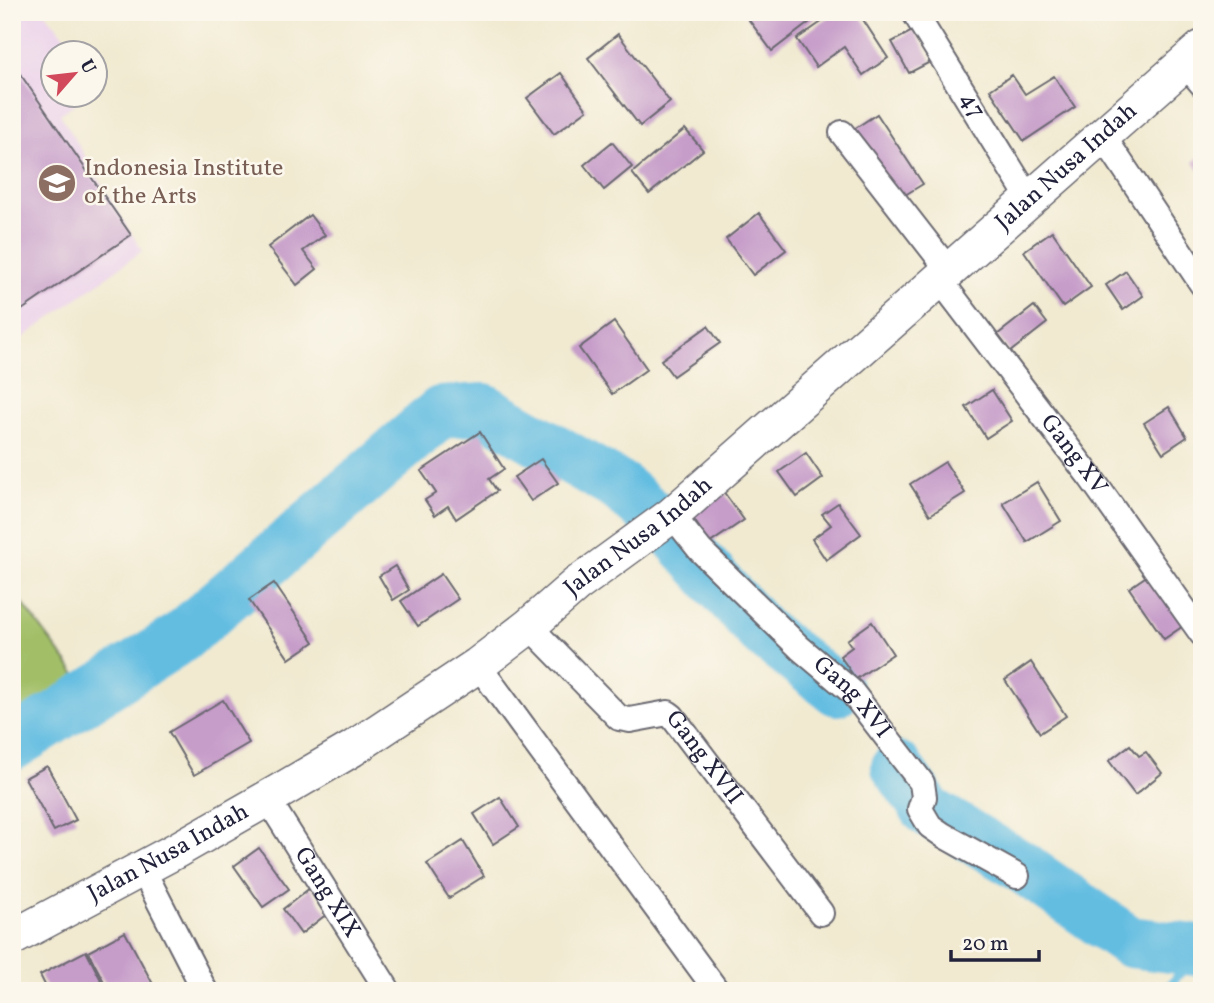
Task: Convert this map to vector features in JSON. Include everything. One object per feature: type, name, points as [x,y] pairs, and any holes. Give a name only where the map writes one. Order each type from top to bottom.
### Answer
[{"type":"street","name":"47","points":[[914,12],[1030,200]]},
{"type":"street","name":"Jalan Nusa Indah","points":[[12,938],[352,749],[478,665],[576,586],[662,523],[1103,136],[1196,65]]},
{"type":"street","name":"Gang XV","points":[[842,133],[1202,635]]},
{"type":"street","points":[[1103,136],[1202,284]]},
{"type":"street","name":"Gang XVI","points":[[662,523],[710,560],[800,648],[851,691],[922,783],[923,818],[930,826],[1017,876]]},
{"type":"street","name":"Gang XVII","points":[[529,626],[619,718],[630,720],[668,713],[672,716],[821,913]]},
{"type":"street","points":[[478,665],[717,991]]},
{"type":"street","name":"Gang XIX","points":[[267,798],[387,989]]},
{"type":"street","points":[[142,868],[205,991]]},
{"type":"shaded area","name":"Indonesia Institute of the Arts","points":[[12,12],[45,12],[66,38],[38,38],[38,108],[69,108],[60,114],[142,251],[12,346]]},
{"type":"green space","points":[[12,589],[87,689],[12,735]]},
{"type":"water","points":[[87,689],[95,702],[12,758],[12,735]]},
{"type":"building","points":[[743,12],[823,12],[772,51]]},
{"type":"building","points":[[836,12],[858,12],[888,58],[863,75],[844,47],[816,67],[797,39]]},
{"type":"building","points":[[914,30],[932,61],[909,73],[892,42]]},
{"type":"building","points":[[618,34],[670,102],[640,126],[588,58]]},
{"type":"building","name":"Indonesia Institute of the Arts","points":[[12,62],[38,100],[38,108],[44,108],[131,235],[16,314],[12,309]]},
{"type":"building","points":[[561,73],[587,110],[554,134],[527,98]]},
{"type":"building","points":[[1012,75],[1025,94],[1054,76],[1075,107],[1024,141],[990,90]]},
{"type":"building","points":[[877,114],[923,184],[900,198],[854,129]]},
{"type":"building","points":[[685,129],[703,150],[649,194],[632,173]]},
{"type":"building","points":[[612,142],[632,167],[604,190],[584,165]]},
{"type":"building","points":[[1202,155],[1202,173],[1193,162]]},
{"type":"building","points":[[759,213],[786,250],[753,275],[726,239]]},
{"type":"building","points":[[310,215],[325,235],[303,251],[317,269],[297,285],[268,247]]},
{"type":"building","points":[[1052,231],[1091,287],[1063,307],[1024,251]]},
{"type":"building","points":[[1126,271],[1143,296],[1123,310],[1106,285]]},
{"type":"building","points":[[1034,306],[1047,323],[1010,352],[997,335]]},
{"type":"building","points":[[614,322],[647,369],[612,394],[579,348]]},
{"type":"building","points":[[708,326],[720,343],[673,376],[661,360]]},
{"type":"building","points":[[992,390],[1012,421],[986,438],[966,407]]},
{"type":"building","points":[[1169,407],[1187,437],[1163,453],[1144,423]]},
{"type":"building","points":[[480,432],[504,469],[489,479],[497,491],[456,519],[448,506],[435,515],[425,500],[436,493],[421,471]]},
{"type":"building","points":[[806,453],[823,478],[797,497],[779,472]]},
{"type":"building","points":[[541,459],[558,483],[531,501],[514,477]]},
{"type":"building","points":[[945,462],[965,493],[930,515],[910,484]]},
{"type":"building","points":[[1037,482],[1061,521],[1027,542],[1003,503]]},
{"type":"building","points":[[723,491],[744,520],[710,543],[690,514]]},
{"type":"building","points":[[838,503],[861,534],[826,560],[812,539],[831,525],[822,514]]},
{"type":"building","points":[[395,566],[409,590],[393,600],[379,576]]},
{"type":"building","points":[[1154,571],[1189,622],[1164,639],[1129,588]]},
{"type":"building","points":[[441,574],[458,599],[418,626],[401,601]]},
{"type":"building","points":[[274,583],[314,642],[289,659],[249,600]]},
{"type":"building","points":[[872,622],[893,654],[856,679],[840,656],[852,647],[847,640]]},
{"type":"building","points":[[1031,662],[1066,716],[1040,733],[1005,680]]},
{"type":"building","points":[[223,700],[249,743],[194,775],[169,732]]},
{"type":"building","points":[[1130,745],[1139,756],[1146,752],[1162,773],[1135,795],[1109,761]]},
{"type":"building","points":[[47,766],[76,820],[54,831],[25,778]]},
{"type":"building","points":[[500,797],[519,827],[493,844],[474,814]]},
{"type":"building","points":[[463,841],[484,876],[449,898],[427,864]]},
{"type":"building","points":[[259,848],[289,889],[263,907],[234,866]]},
{"type":"building","points":[[310,888],[328,913],[301,934],[283,909]]},
{"type":"building","points":[[125,932],[155,988],[150,991],[109,991],[88,952]]},
{"type":"building","points":[[86,951],[101,980],[82,991],[48,991],[40,975]]},
{"type":"waterway","points":[[12,745],[180,638],[441,412],[484,409],[620,487],[672,532],[761,631],[837,690]]},
{"type":"waterway","points":[[897,767],[928,811],[1019,865],[1130,942],[1202,951]]},
{"type":"waterway","points":[[1165,991],[1200,950]]},
{"type":"place","name":"Indonesia Institute of the Arts","points":[[57,183]]}]
